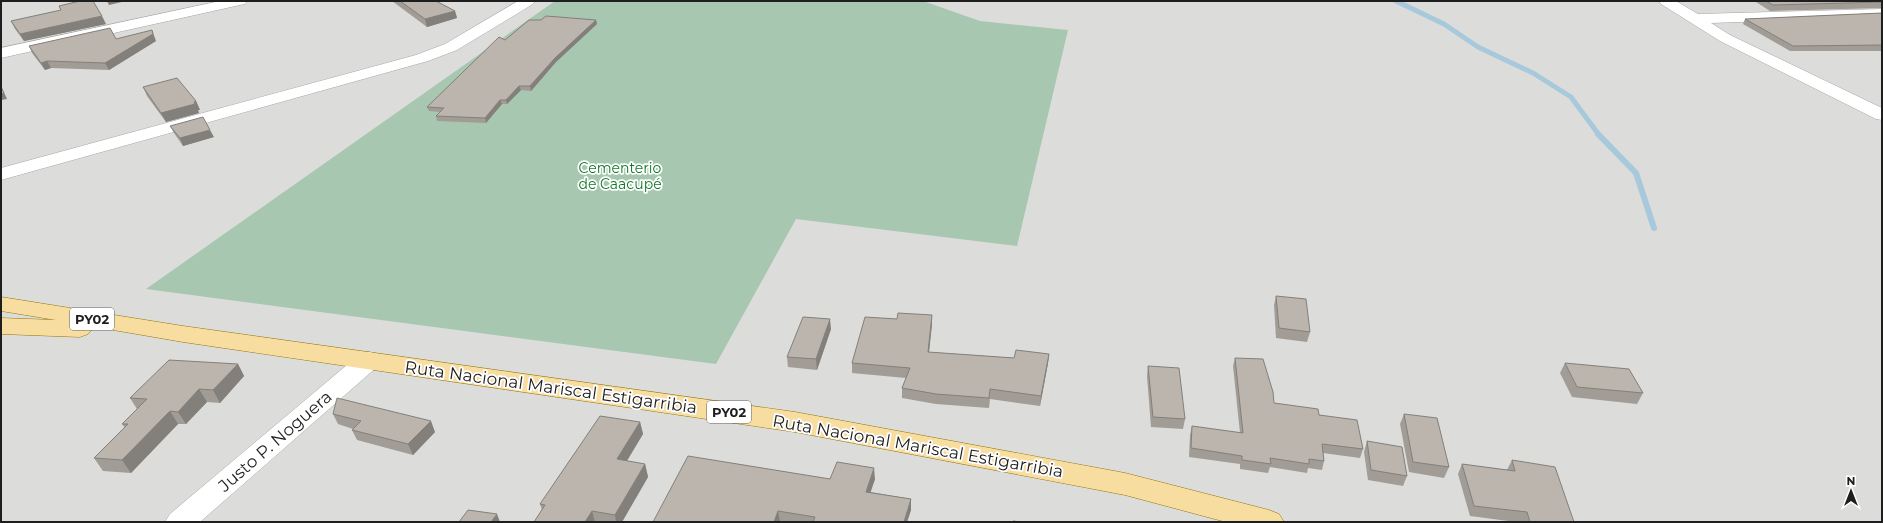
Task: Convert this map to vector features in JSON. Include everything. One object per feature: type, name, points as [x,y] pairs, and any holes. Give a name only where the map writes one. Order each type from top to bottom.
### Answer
[{"type":"main road","name":"Ruta Nacional Mariscal Estigarribia","points":[[1,304],[183,334],[795,422],[1125,484],[1269,522]]},
{"type":"main road","name":"Ruta Nacional Mariscal Estigarribia","points":[[1,326],[183,334]]},
{"type":"street","points":[[1,53],[185,7],[240,1]]},
{"type":"street","points":[[1666,1],[1725,38],[1882,115]]},
{"type":"street","points":[[1,174],[422,58],[451,47],[523,2]]},
{"type":"street","points":[[1694,19],[1882,13]]},
{"type":"street","name":"Justo P. Noguera","points":[[180,522],[369,360]]},
{"type":"shaded area","points":[[1,1],[1882,1],[1882,522],[1,522]]},
{"type":"green space","name":"Cementerio de Caacupé","points":[[555,1],[923,1],[980,21],[1068,30],[1017,246],[796,219],[716,364],[146,289]]},
{"type":"building","points":[[80,1],[93,1],[102,16],[20,34],[11,21],[61,10],[59,6]]},
{"type":"building","points":[[400,1],[436,1],[455,11],[425,19]]},
{"type":"building","points":[[1766,1],[1882,1],[1882,2],[1773,5]]},
{"type":"building","points":[[1882,13],[1882,45],[1793,46],[1745,19]]},
{"type":"building","points":[[546,16],[596,20],[555,58],[530,86],[519,86],[506,100],[500,100],[485,118],[436,116],[444,108],[427,107],[499,37],[505,40],[529,20],[541,20]]},
{"type":"building","points":[[110,28],[116,39],[152,30],[153,34],[105,63],[47,61],[41,63],[29,46]]},
{"type":"building","points":[[177,78],[196,101],[194,102],[195,104],[161,113],[143,87]]},
{"type":"building","points":[[1,87],[4,93],[1,94]]},
{"type":"building","points":[[203,117],[210,130],[180,138],[170,126]]},
{"type":"building","points":[[1276,296],[1306,299],[1310,332],[1279,328]]},
{"type":"building","points":[[898,313],[932,315],[928,352],[1014,358],[1016,350],[1049,354],[1041,396],[990,389],[989,398],[936,394],[902,388],[910,368],[852,363],[865,317],[897,319]]},
{"type":"building","points":[[803,317],[830,319],[816,359],[787,357]]},
{"type":"building","points":[[1235,358],[1263,359],[1273,392],[1274,403],[1318,409],[1319,415],[1357,420],[1363,449],[1322,444],[1324,461],[1309,459],[1309,464],[1270,458],[1271,464],[1242,460],[1242,456],[1191,448],[1192,426],[1243,433]]},
{"type":"building","points":[[169,360],[238,364],[213,390],[199,389],[178,412],[170,411],[122,460],[94,458],[128,424],[122,424],[147,399],[130,398]]},
{"type":"building","points":[[1565,363],[1629,369],[1643,393],[1577,387]]},
{"type":"building","points":[[1148,366],[1179,368],[1185,419],[1153,417]]},
{"type":"building","points":[[337,398],[431,421],[408,444],[352,430],[361,421],[333,414]]},
{"type":"building","points":[[1404,414],[1437,418],[1449,467],[1413,462]]},
{"type":"building","points":[[600,416],[640,422],[617,459],[645,464],[615,515],[592,511],[585,522],[534,522],[545,505],[540,504]]},
{"type":"building","points":[[1367,441],[1402,447],[1407,476],[1371,470]]},
{"type":"building","points":[[688,456],[830,479],[837,462],[874,468],[866,492],[911,499],[904,522],[813,522],[815,517],[778,511],[774,522],[653,522]]},
{"type":"building","points":[[1512,460],[1555,467],[1574,522],[1530,522],[1527,512],[1474,506],[1462,464],[1515,471]]},
{"type":"building","points":[[468,510],[497,514],[491,522],[459,522]]},
{"type":"waterway","points":[[1396,1],[1444,24],[1478,47],[1533,73],[1571,97],[1599,135]]},
{"type":"waterway","points":[[1598,134],[1636,173],[1654,228]]}]
